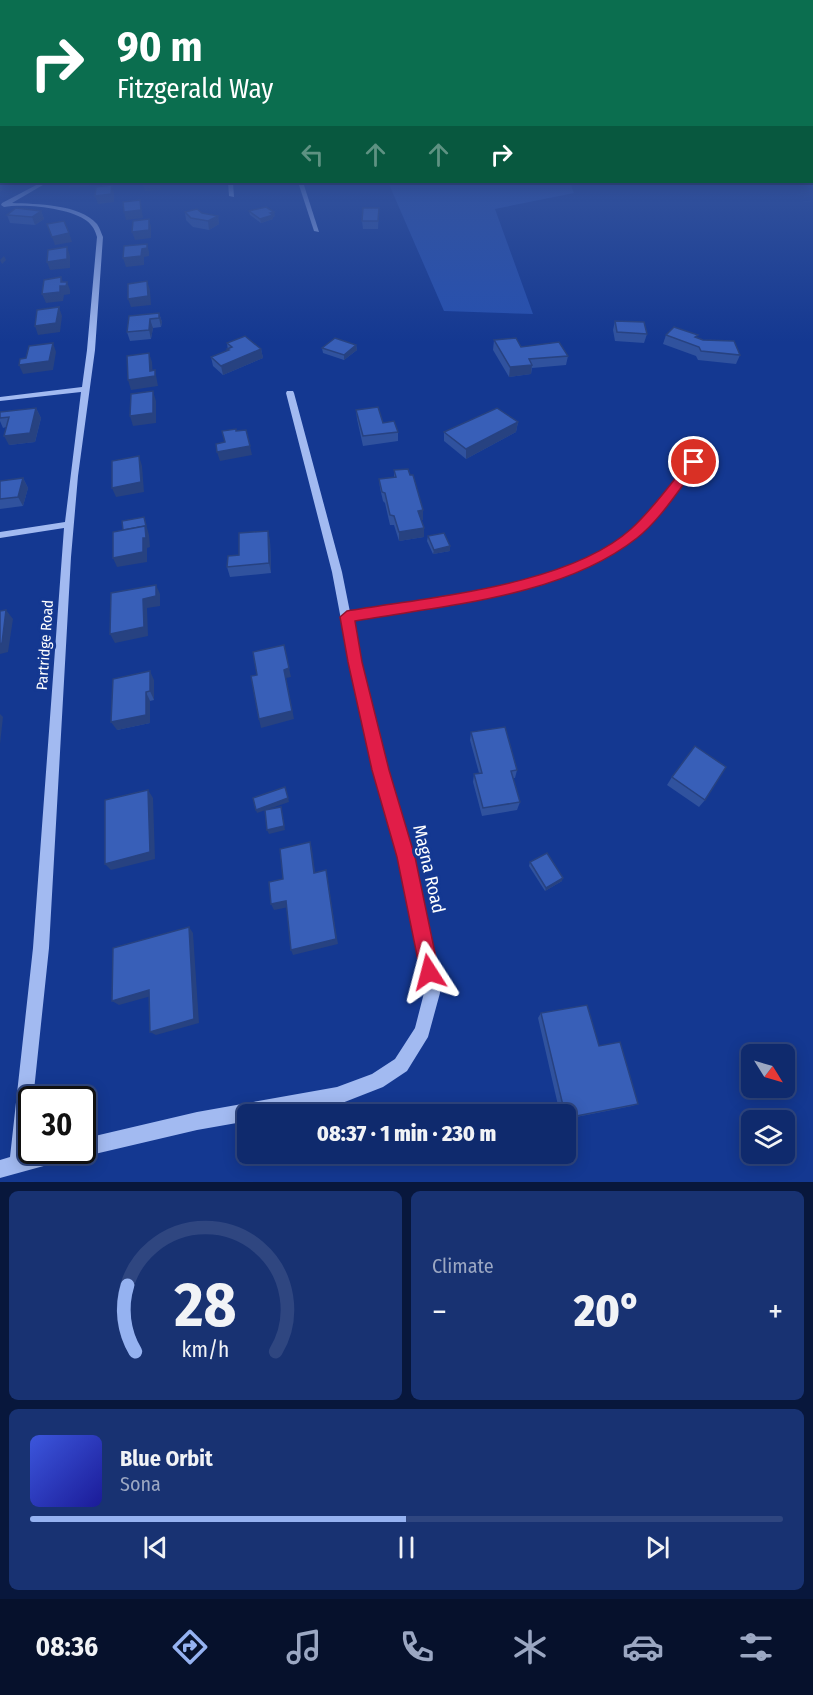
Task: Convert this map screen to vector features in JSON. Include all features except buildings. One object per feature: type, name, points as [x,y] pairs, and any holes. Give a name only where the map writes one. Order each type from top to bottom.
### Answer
[{"type":"street","name":"Partridge Road","points":[[26,1086],[41,948],[46,839],[70,524],[91,350],[99,231]]},
{"type":"street","points":[[0,399],[85,389]]},
{"type":"street","name":"Magna Road","points":[[96,1145],[197,1121],[337,1096],[377,1081],[401,1065],[422,1031],[432,993],[426,952],[406,857],[381,770],[355,662],[347,617],[290,393]]},
{"type":"street","points":[[347,617],[518,587],[567,572],[605,553],[634,534],[655,512],[694,462]]},
{"type":"street","points":[[0,535],[70,524]]},
{"type":"street","points":[[0,1169],[18,1164]]},
{"type":"shaded area","points":[[409,231],[503,231],[533,314],[444,311]]},
{"type":"route","points":[[429,972],[406,857],[381,770],[355,662],[347,617],[518,587],[567,572],[605,553],[634,534],[655,512],[694,462]]}]
